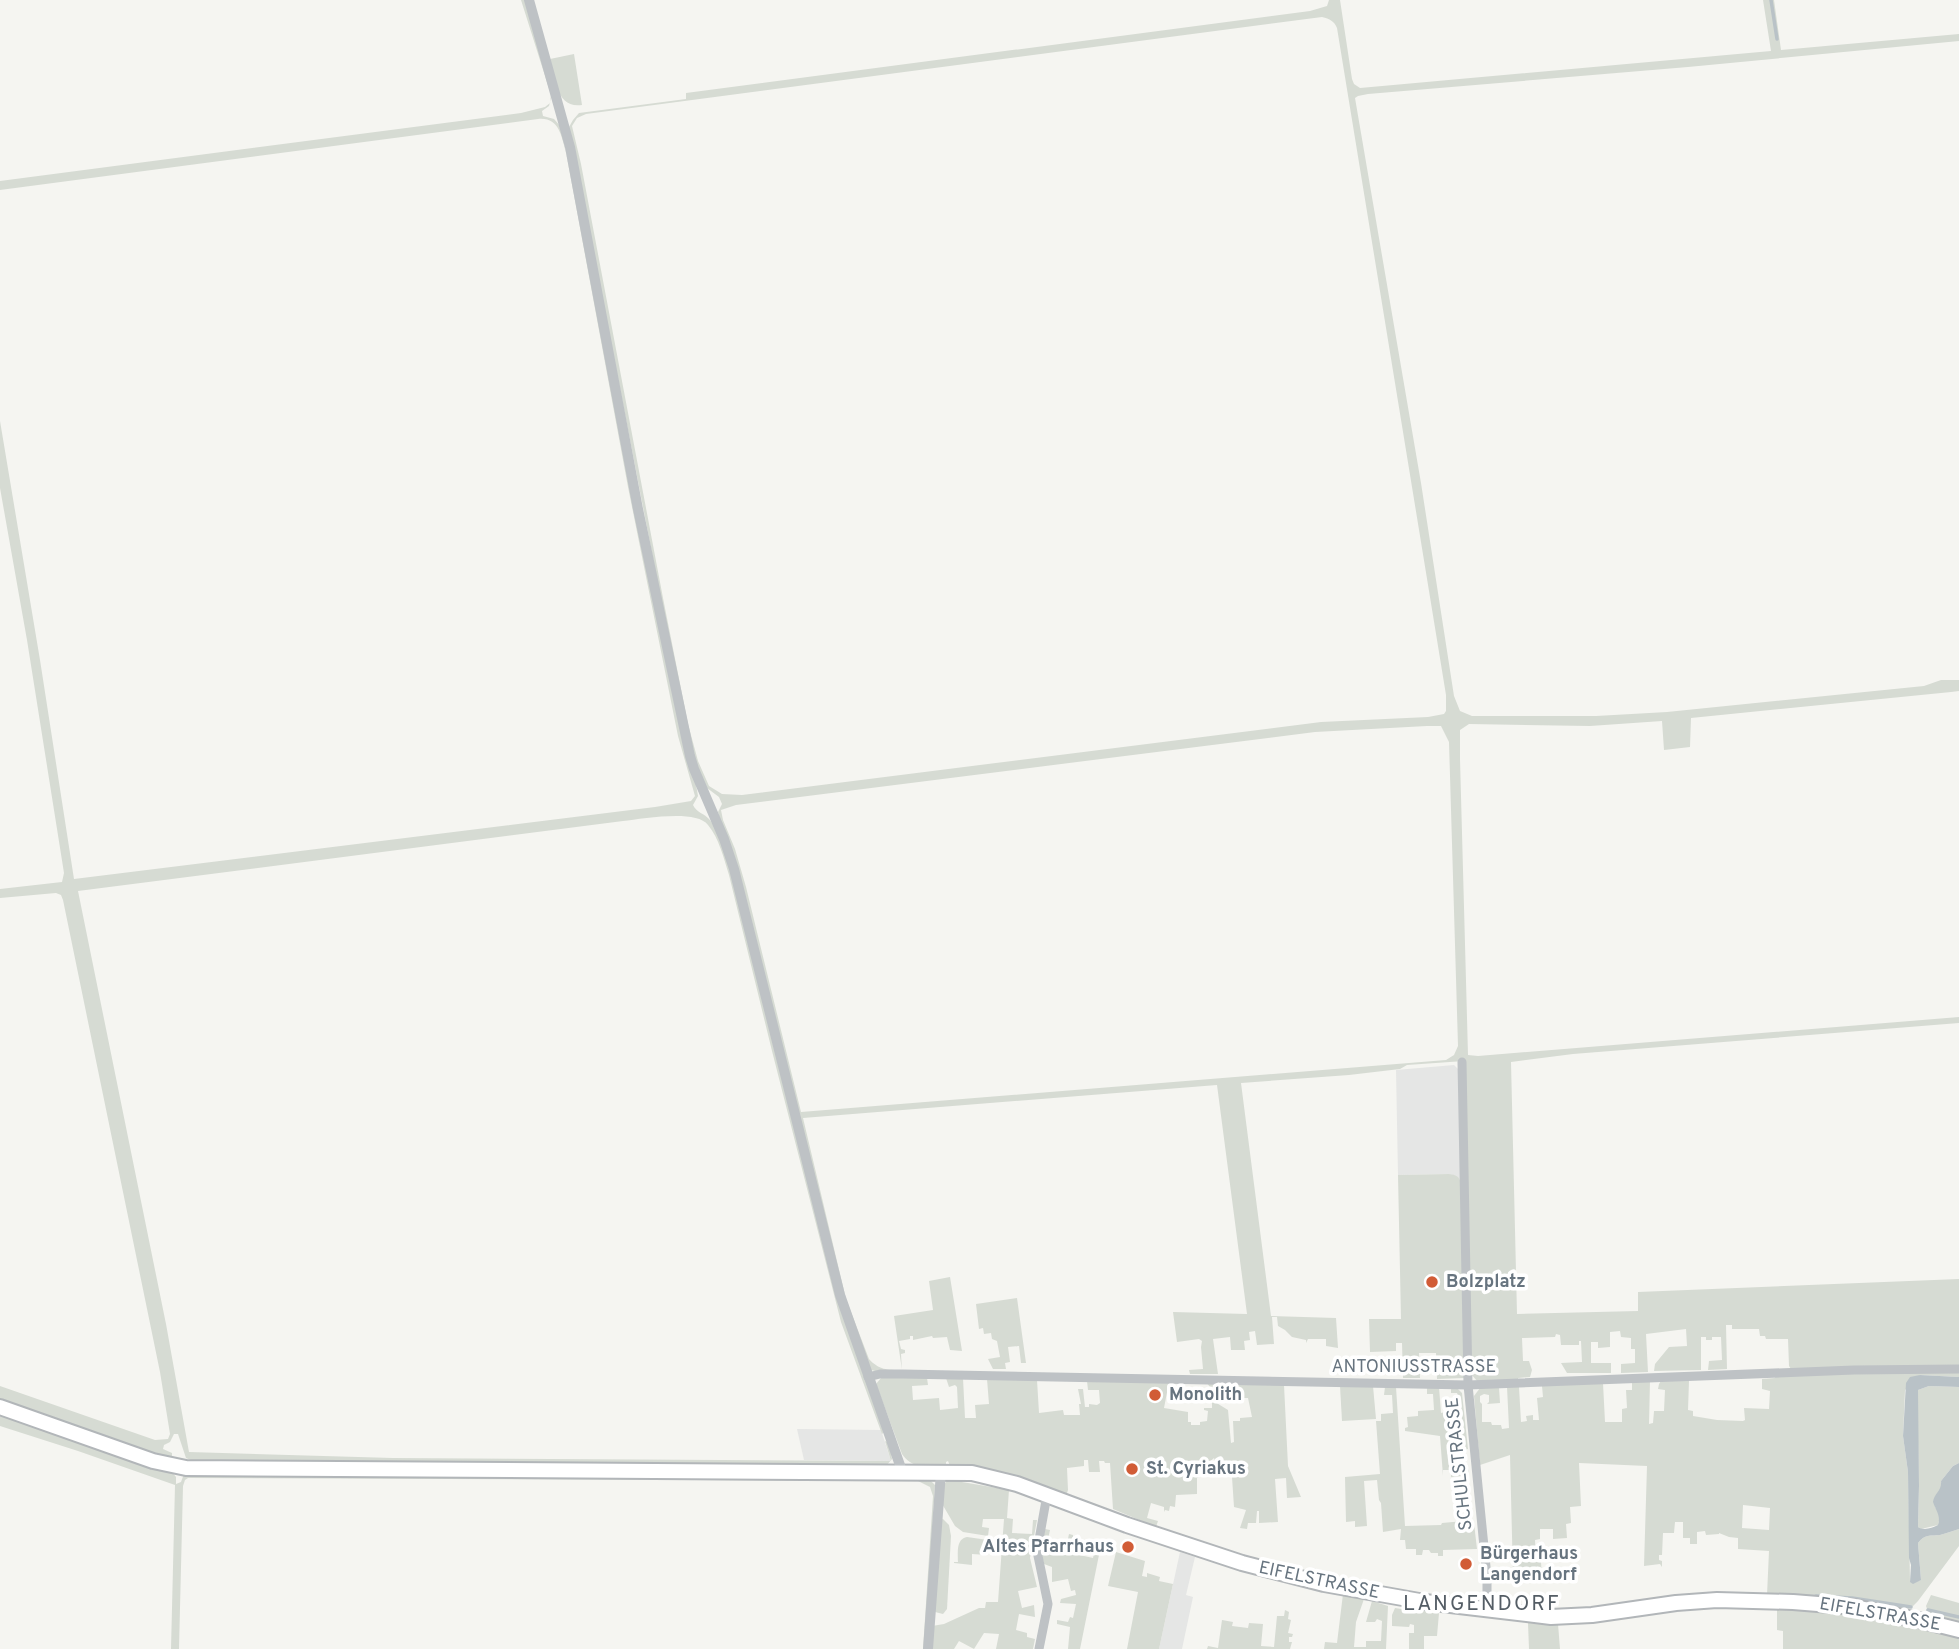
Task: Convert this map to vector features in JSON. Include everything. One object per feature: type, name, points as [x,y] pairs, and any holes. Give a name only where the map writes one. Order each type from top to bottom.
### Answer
[{"type":"main road","name":"EIFELSTRASSE","points":[[0,1407],[142,1458],[186,1468],[902,1471],[989,1476],[1186,1546],[1271,1572],[1404,1599],[1534,1616],[1563,1617],[1729,1599],[1793,1602],[1855,1607],[1959,1630]]},
{"type":"street","points":[[529,0],[570,148],[638,509],[687,746],[734,869],[840,1295],[902,1471]]},
{"type":"street","name":"SCHULSTRASSE","points":[[1462,1062],[1468,1385],[1487,1577],[1487,1610]]},
{"type":"street","name":"ANTONIUSSTRASSE","points":[[868,1377],[891,1374],[1468,1385],[1854,1370],[1959,1369]]},
{"type":"street","points":[[928,1649],[941,1472]]},
{"type":"street","points":[[1039,1649],[1048,1604],[1037,1551],[1047,1495]]},
{"type":"shaded area","points":[[521,0],[525,0],[552,95],[550,102],[551,95]]},
{"type":"shaded area","points":[[1329,0],[1340,0],[1352,79],[1360,88],[1771,51],[1763,0],[1774,0],[1781,50],[1959,34],[1959,41],[1368,94],[1355,98],[1421,483],[1454,696],[1460,711],[1472,716],[1596,716],[1667,712],[1924,686],[1941,680],[1959,680],[1959,691],[1691,718],[1690,747],[1664,750],[1662,721],[1590,726],[1469,724],[1460,730],[1468,1055],[1959,1017],[1959,1023],[1573,1054],[1511,1062],[1517,1314],[1638,1311],[1638,1292],[1959,1279],[1959,1366],[1791,1369],[1788,1339],[1766,1339],[1765,1336],[1760,1336],[1759,1329],[1732,1329],[1732,1325],[1726,1325],[1727,1369],[1708,1370],[1709,1361],[1722,1360],[1721,1337],[1706,1340],[1706,1337],[1701,1337],[1701,1370],[1654,1371],[1655,1364],[1669,1347],[1687,1346],[1686,1329],[1646,1334],[1648,1372],[1621,1373],[1621,1364],[1635,1363],[1635,1349],[1631,1349],[1631,1338],[1621,1337],[1620,1331],[1610,1332],[1610,1347],[1598,1348],[1598,1342],[1591,1342],[1591,1363],[1611,1363],[1611,1373],[1567,1373],[1561,1363],[1582,1362],[1581,1341],[1579,1345],[1561,1345],[1560,1335],[1556,1334],[1555,1337],[1522,1338],[1523,1361],[1529,1361],[1532,1370],[1530,1377],[1478,1382],[1471,1374],[1464,1061],[1407,1065],[1400,1069],[1349,1075],[1241,1083],[1271,1316],[1336,1318],[1338,1348],[1326,1346],[1326,1339],[1308,1339],[1306,1343],[1306,1340],[1292,1337],[1278,1326],[1277,1317],[1272,1317],[1274,1344],[1257,1345],[1255,1331],[1249,1332],[1250,1340],[1244,1341],[1245,1350],[1231,1350],[1230,1337],[1213,1339],[1218,1374],[1190,1374],[1189,1370],[1203,1369],[1202,1341],[1199,1339],[1177,1342],[1173,1312],[1247,1314],[1217,1085],[803,1118],[846,1299],[869,1359],[880,1367],[902,1370],[871,1370],[843,1295],[718,812],[722,804],[719,797],[707,788],[698,770],[674,666],[569,127],[573,120],[579,113],[686,99],[686,93],[1310,11],[1327,6]],"holes":[[[1322,17],[1337,28],[1446,695],[1444,714],[1321,722],[742,795],[722,794],[709,786],[698,761],[688,724],[663,598],[572,126],[577,118],[586,114]],[[1441,726],[1449,742],[1458,1046],[1454,1055],[1446,1060],[801,1112],[746,887],[721,810],[736,805],[1315,732]]]},
{"type":"shaded area","points":[[574,54],[582,105],[573,105],[562,97],[555,83],[550,59]]},
{"type":"shaded area","points":[[550,103],[542,111],[543,116],[554,119],[561,127],[697,790],[698,796],[693,805],[713,824],[727,857],[830,1270],[885,1431],[882,1434],[841,1322],[721,849],[712,830],[702,820],[668,816],[78,891],[166,1324],[189,1452],[393,1458],[890,1461],[886,1466],[195,1462],[186,1458],[178,1434],[174,1434],[170,1442],[164,1445],[163,1449],[172,1453],[172,1456],[164,1459],[0,1402],[0,1386],[155,1440],[168,1439],[170,1434],[160,1372],[63,900],[61,895],[56,893],[0,898],[0,889],[62,882],[64,873],[0,488],[0,421],[74,879],[655,807],[691,801],[695,796],[678,736],[628,487],[566,152],[555,124],[538,119],[0,190],[0,181],[521,113],[545,107]]},
{"type":"shaded area","points":[[1454,1065],[1458,1069],[1461,1183],[1449,1174],[1398,1175],[1396,1070]]},
{"type":"shaded area","points":[[1398,1175],[1457,1176],[1461,1183],[1464,1378],[1437,1379],[1436,1353],[1419,1353],[1420,1378],[1403,1378],[1402,1343],[1396,1343],[1396,1351],[1370,1352],[1369,1319],[1401,1319]]},
{"type":"shaded area","points":[[950,1277],[962,1351],[950,1350],[947,1337],[932,1336],[913,1340],[913,1336],[910,1336],[910,1339],[899,1341],[901,1349],[905,1350],[905,1353],[901,1354],[902,1369],[894,1316],[933,1310],[929,1281]]},
{"type":"shaded area","points":[[1017,1298],[1026,1363],[1021,1363],[1019,1346],[1008,1347],[1010,1362],[1005,1363],[1006,1369],[993,1369],[988,1359],[1000,1357],[997,1341],[992,1339],[991,1333],[984,1334],[983,1328],[979,1329],[976,1304]]},
{"type":"shaded area","points":[[1959,1370],[1959,1377],[1920,1375],[1905,1390],[1903,1436],[1908,1472],[1910,1582],[1921,1580],[1918,1543],[1928,1536],[1959,1529],[1959,1546],[1911,1608],[1905,1610],[1859,1600],[1767,1595],[1769,1551],[1738,1549],[1738,1538],[1719,1533],[1706,1535],[1705,1531],[1697,1532],[1697,1544],[1690,1544],[1690,1538],[1683,1538],[1683,1522],[1675,1522],[1674,1533],[1663,1533],[1662,1555],[1659,1555],[1662,1567],[1660,1564],[1644,1566],[1647,1466],[1579,1463],[1581,1506],[1570,1507],[1571,1523],[1566,1524],[1567,1538],[1553,1539],[1553,1529],[1540,1529],[1540,1539],[1535,1540],[1536,1561],[1541,1561],[1542,1580],[1539,1580],[1540,1574],[1533,1573],[1530,1578],[1526,1578],[1526,1571],[1523,1572],[1523,1578],[1513,1576],[1510,1455],[1480,1465],[1474,1396],[1480,1388],[1499,1387],[1500,1403],[1487,1404],[1489,1395],[1484,1394],[1480,1396],[1480,1402],[1482,1422],[1501,1425],[1502,1429],[1509,1428],[1507,1387],[1519,1387],[1521,1422],[1527,1421],[1526,1416],[1533,1415],[1533,1420],[1539,1420],[1537,1398],[1543,1397],[1542,1386],[1603,1383],[1605,1422],[1622,1422],[1622,1409],[1627,1408],[1626,1390],[1632,1390],[1632,1382],[1650,1381],[1649,1424],[1653,1423],[1654,1411],[1664,1411],[1665,1390],[1658,1389],[1661,1381],[1689,1381],[1688,1410],[1693,1411],[1693,1416],[1743,1421],[1744,1408],[1769,1409],[1770,1391],[1762,1389],[1762,1379],[1775,1378],[1775,1375]],"holes":[[[1743,1505],[1770,1508],[1769,1530],[1742,1528]]]},
{"type":"shaded area","points":[[1910,1377],[1959,1377],[1959,1387],[1929,1386],[1918,1390],[1918,1527],[1925,1529],[1938,1525],[1939,1516],[1934,1499],[1941,1481],[1953,1466],[1959,1463],[1959,1529],[1925,1537],[1918,1543],[1921,1580],[1913,1584],[1910,1582],[1908,1472],[1903,1436],[1906,1383]]},
{"type":"shaded area","points":[[881,1378],[927,1378],[928,1385],[912,1386],[913,1400],[939,1398],[940,1410],[958,1408],[957,1387],[949,1387],[946,1378],[963,1378],[965,1418],[976,1418],[975,1405],[989,1404],[987,1379],[1037,1380],[1039,1413],[1063,1410],[1064,1415],[1080,1415],[1078,1389],[1083,1389],[1085,1407],[1100,1403],[1099,1390],[1088,1390],[1087,1381],[1169,1382],[1164,1408],[1188,1412],[1188,1422],[1191,1422],[1191,1425],[1200,1425],[1200,1422],[1207,1421],[1208,1411],[1204,1408],[1212,1408],[1212,1390],[1207,1383],[1227,1383],[1228,1396],[1214,1390],[1215,1402],[1228,1410],[1231,1443],[1234,1442],[1233,1421],[1252,1417],[1248,1398],[1238,1398],[1238,1384],[1284,1385],[1288,1466],[1301,1497],[1287,1498],[1286,1478],[1275,1479],[1278,1522],[1259,1523],[1257,1511],[1256,1523],[1248,1523],[1247,1529],[1240,1528],[1246,1510],[1234,1507],[1232,1477],[1220,1477],[1214,1458],[1204,1467],[1208,1473],[1197,1478],[1197,1494],[1176,1495],[1175,1507],[1170,1506],[1169,1511],[1164,1512],[1164,1507],[1151,1503],[1147,1518],[1158,1521],[1156,1527],[1113,1509],[1110,1463],[1104,1461],[1099,1461],[1100,1472],[1089,1472],[1088,1460],[1084,1460],[1084,1466],[1067,1468],[1066,1496],[996,1471],[950,1466],[948,1461],[946,1467],[916,1465],[902,1454],[876,1384]]},
{"type":"shaded area","points":[[1340,1386],[1373,1386],[1376,1419],[1342,1421]]},
{"type":"shaded area","points":[[1929,1386],[1959,1387],[1959,1463],[1953,1466],[1941,1481],[1935,1507],[1939,1516],[1938,1525],[1921,1529],[1918,1527],[1917,1397],[1918,1390]]},
{"type":"shaded area","points":[[1385,1387],[1396,1387],[1405,1526],[1464,1521],[1465,1524],[1474,1523],[1477,1549],[1443,1550],[1443,1556],[1438,1556],[1438,1553],[1431,1553],[1429,1550],[1423,1550],[1422,1555],[1416,1555],[1416,1549],[1406,1549],[1405,1540],[1400,1540],[1401,1529],[1383,1532],[1377,1480],[1364,1481],[1367,1526],[1355,1527],[1355,1521],[1346,1522],[1345,1477],[1380,1474],[1376,1421],[1381,1421],[1381,1414],[1393,1413],[1392,1395],[1384,1395]]},
{"type":"shaded area","points":[[1427,1387],[1439,1387],[1441,1413],[1445,1412],[1445,1408],[1447,1412],[1457,1411],[1460,1401],[1457,1393],[1451,1393],[1451,1388],[1457,1388],[1462,1393],[1468,1449],[1463,1450],[1462,1444],[1452,1445],[1453,1452],[1449,1453],[1449,1459],[1453,1458],[1455,1466],[1468,1464],[1469,1475],[1451,1477],[1451,1470],[1443,1470],[1443,1476],[1440,1436],[1405,1431],[1408,1427],[1407,1417],[1418,1416],[1418,1411],[1434,1410],[1433,1394],[1427,1394]]},
{"type":"shaded area","points":[[0,1413],[172,1472],[176,1477],[176,1484],[181,1482],[184,1474],[929,1479],[935,1485],[925,1649],[933,1496],[930,1487],[918,1481],[188,1478],[183,1486],[179,1649],[171,1649],[175,1485],[0,1426]]},
{"type":"shaded area","points":[[797,1429],[881,1430],[891,1461],[804,1460]]},
{"type":"shaded area","points":[[885,1441],[889,1443],[891,1460]]},
{"type":"shaded area","points":[[948,1479],[962,1479],[962,1482],[1009,1490],[1007,1518],[1013,1519],[1012,1533],[1032,1534],[1033,1520],[1037,1520],[1030,1558],[1037,1587],[1018,1591],[1022,1608],[1034,1605],[1035,1617],[1019,1614],[1016,1630],[1035,1639],[1033,1649],[996,1649],[999,1634],[984,1633],[974,1649],[959,1641],[954,1649],[930,1649],[932,1626],[985,1608],[986,1602],[998,1602],[1004,1519],[983,1519],[982,1527],[989,1528],[988,1536],[963,1532],[955,1526],[941,1502]]},
{"type":"shaded area","points":[[943,1519],[949,1525],[951,1536],[947,1609],[943,1614],[935,1612],[940,1520]]},
{"type":"shaded area","points":[[1045,1529],[1050,1530],[1047,1544],[1066,1548],[1069,1534],[1073,1535],[1073,1539],[1077,1540],[1075,1554],[1093,1558],[1096,1544],[1101,1545],[1080,1649],[1068,1649],[1070,1627],[1057,1624],[1057,1620],[1068,1622],[1070,1617],[1073,1618],[1076,1604],[1060,1603],[1061,1599],[1076,1595],[1075,1590],[1071,1591],[1068,1579],[1052,1582],[1052,1567],[1044,1564],[1041,1551]]},
{"type":"shaded area","points":[[967,1537],[988,1540],[987,1555],[972,1554],[972,1565],[954,1563],[958,1562],[959,1543]]},
{"type":"shaded area","points":[[1116,1552],[1145,1561],[1142,1576],[1147,1577],[1147,1573],[1160,1577],[1159,1581],[1173,1584],[1159,1649],[1127,1649],[1138,1592],[1108,1586]]},
{"type":"shaded area","points":[[1180,1552],[1195,1557],[1186,1595],[1193,1597],[1182,1649],[1159,1649]]},
{"type":"shaded area","points":[[1343,1594],[1364,1599],[1356,1622],[1354,1647],[1366,1647],[1366,1641],[1381,1641],[1382,1621],[1377,1619],[1375,1622],[1366,1622],[1372,1601],[1388,1606],[1386,1649],[1324,1649],[1325,1642],[1337,1643]]},
{"type":"shaded area","points":[[1931,1595],[1959,1603],[1959,1624],[1940,1619],[1928,1611],[1926,1606]]},
{"type":"shaded area","points":[[1395,1608],[1437,1611],[1437,1636],[1424,1636],[1424,1649],[1409,1649],[1409,1633],[1414,1633],[1414,1625],[1392,1626]]},
{"type":"shaded area","points":[[1777,1608],[1846,1614],[1959,1636],[1959,1649],[1783,1649],[1783,1631],[1777,1630]]},
{"type":"shaded area","points":[[1285,1610],[1289,1612],[1288,1619],[1291,1620],[1288,1633],[1293,1634],[1289,1637],[1289,1642],[1292,1642],[1290,1649],[1207,1649],[1208,1646],[1218,1648],[1222,1620],[1233,1622],[1232,1626],[1248,1628],[1249,1623],[1263,1624],[1261,1646],[1274,1647],[1277,1616],[1284,1616]]},
{"type":"shaded area","points":[[1528,1623],[1558,1624],[1560,1649],[1529,1649]]},
{"type":"waterway","points":[[1771,0],[1777,39]]},
{"type":"waterway","points":[[1816,1596],[1852,1598],[1911,1607]]},
{"type":"waterway","points":[[1928,1610],[1959,1617]]},
{"type":"place","name":"Bolzplatz","points":[[1432,1282]]},
{"type":"place","name":"Monolith","points":[[1155,1395]]},
{"type":"place","name":"St. Cyriakus","points":[[1132,1469]]},
{"type":"place","name":"Altes Pfarrhaus","points":[[1128,1547]]},
{"type":"place","name":"Bürgerhaus Langendorf","points":[[1466,1564]]},
{"type":"district","name":"LANGENDORF","points":[[1482,1604]]}]
